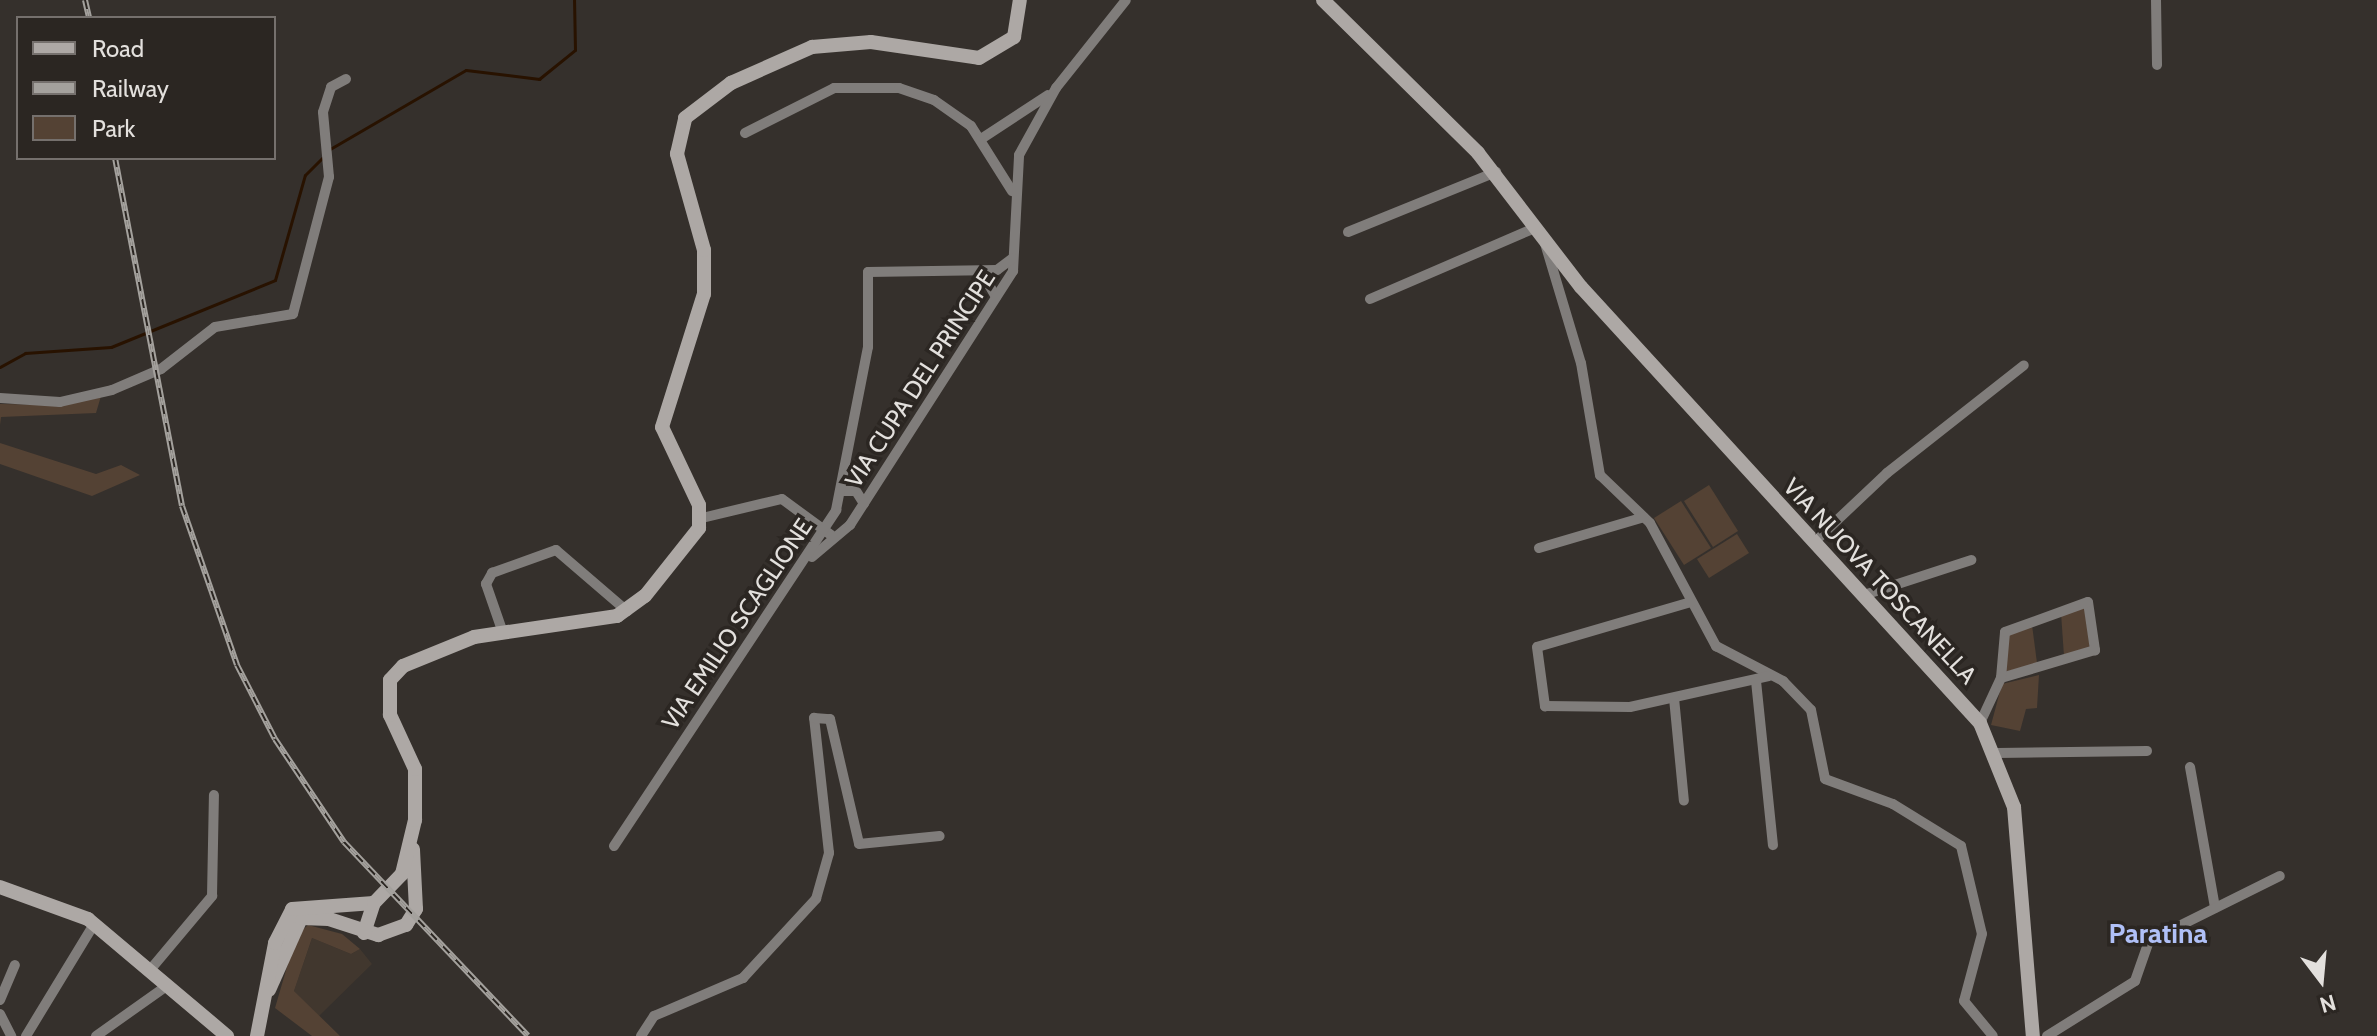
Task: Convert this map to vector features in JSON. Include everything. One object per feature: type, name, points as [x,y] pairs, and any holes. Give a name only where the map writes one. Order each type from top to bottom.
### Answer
[{"type":"main road","points":[[266,995],[301,918],[329,919],[364,933],[394,934],[413,918],[415,769],[390,715],[390,680],[403,666],[502,630],[627,611],[702,518],[662,427],[704,294],[704,250],[677,154],[685,118],[731,83],[812,47],[871,42],[979,58],[1014,37],[1020,0]]},
{"type":"main road","name":"VIA NUOVA TOSCANELLA","points":[[1323,0],[1496,172],[1540,234],[1980,723],[1997,753],[2017,825],[2033,1036]]},
{"type":"main road","points":[[364,933],[374,903],[399,881],[412,845]]},
{"type":"main road","points":[[0,887],[57,902],[94,924],[227,1036]]},
{"type":"main road","points":[[257,1036],[279,931],[292,909],[374,903]]},
{"type":"street","points":[[981,139],[1000,127],[1032,117],[1126,0]]},
{"type":"street","points":[[2156,0],[2157,65]]},
{"type":"street","points":[[0,398],[60,402],[112,390],[161,369],[215,327],[293,314],[329,177],[323,112],[331,87],[346,79]]},
{"type":"street","name":"VIA CUPA DEL PRINCIPE","points":[[745,133],[806,98],[863,84],[918,93],[961,119],[981,139],[999,161],[1013,197]]},
{"type":"street","name":"VIA CUPA DEL PRINCIPE","points":[[808,559],[839,538],[864,504],[996,297],[1013,258],[1013,197],[1019,155],[1032,117]]},
{"type":"street","points":[[961,119],[1000,127]]},
{"type":"street","points":[[999,161],[1019,155]]},
{"type":"street","points":[[1348,232],[1496,172]]},
{"type":"street","points":[[1370,299],[1540,234],[1581,363],[1600,475],[1644,517],[1716,646],[1769,676],[1811,710],[1825,779],[1893,804],[1961,846],[1982,934],[1964,1001],[1993,1036]]},
{"type":"street","name":"VIA EMILIO SCAGLIONE","points":[[614,846],[828,529],[843,491],[868,347],[868,272],[981,271],[1003,268],[1013,258]]},
{"type":"street","points":[[981,271],[996,297]]},
{"type":"street","points":[[1814,542],[1887,473],[2024,365]]},
{"type":"street","points":[[843,491],[856,491],[864,504]]},
{"type":"street","points":[[702,518],[782,499],[839,538]]},
{"type":"street","points":[[1539,548],[1644,517]]},
{"type":"street","points":[[502,630],[486,584],[492,573],[556,550],[627,611]]},
{"type":"street","points":[[1864,595],[1971,560]]},
{"type":"street","points":[[1691,602],[1537,647],[1545,706],[1630,707],[1769,676]]},
{"type":"street","points":[[1980,723],[2001,678],[2005,632],[2088,602],[2095,650],[2001,678]]},
{"type":"street","points":[[1756,681],[1773,845]]},
{"type":"street","points":[[1674,698],[1684,801]]},
{"type":"street","points":[[641,1036],[654,1016],[743,978],[816,899],[829,853],[814,718],[830,719],[859,844],[940,836]]},
{"type":"street","points":[[1997,753],[2147,751]]},
{"type":"street","points":[[2190,767],[2215,908]]},
{"type":"street","points":[[150,970],[212,896],[214,795]]},
{"type":"street","points":[[2047,1036],[2135,981],[2149,941],[2280,876]]},
{"type":"street","points":[[26,1036],[94,924]]},
{"type":"street","points":[[0,1000],[15,965]]},
{"type":"street","points":[[96,1036],[168,985]]},
{"type":"street","points":[[0,1014],[11,1036]]},
{"type":"shaded area","points":[[312,938],[351,954],[360,949],[372,964],[319,1016],[294,991]]},
{"type":"green space","points":[[101,396],[96,413],[1,417],[0,425],[0,404],[59,405]]},
{"type":"green space","points":[[0,443],[96,474],[121,465],[140,475],[92,496],[0,464]]},
{"type":"green space","points":[[1709,485],[1738,531],[1713,547],[1684,501]]},
{"type":"green space","points":[[1681,501],[1711,548],[1684,565],[1654,518]]},
{"type":"green space","points":[[1737,534],[1749,553],[1709,578],[1697,559]]},
{"type":"green space","points":[[2084,604],[2090,649],[2064,656],[2061,613]]},
{"type":"green space","points":[[2032,625],[2037,663],[2002,673],[2005,635]]},
{"type":"green space","points":[[2039,675],[2037,708],[2026,709],[2020,731],[1991,725],[2002,684]]},
{"type":"green space","points":[[308,925],[342,934],[360,949],[351,954],[312,938],[294,991],[340,1036],[312,1036],[275,1008],[296,936]]},
{"type":"waterway","points":[[330,149],[466,70],[539,79],[575,50],[574,0]]},
{"type":"waterway","points":[[0,367],[25,353],[111,347],[275,280],[305,175],[325,155]]},
{"type":"railway","points":[[85,0],[89,16]]},
{"type":"railway","points":[[115,160],[182,506],[237,665],[275,739],[344,842],[528,1036]]},
{"type":"district","name":"Paratina","points":[[2158,933]]}]
